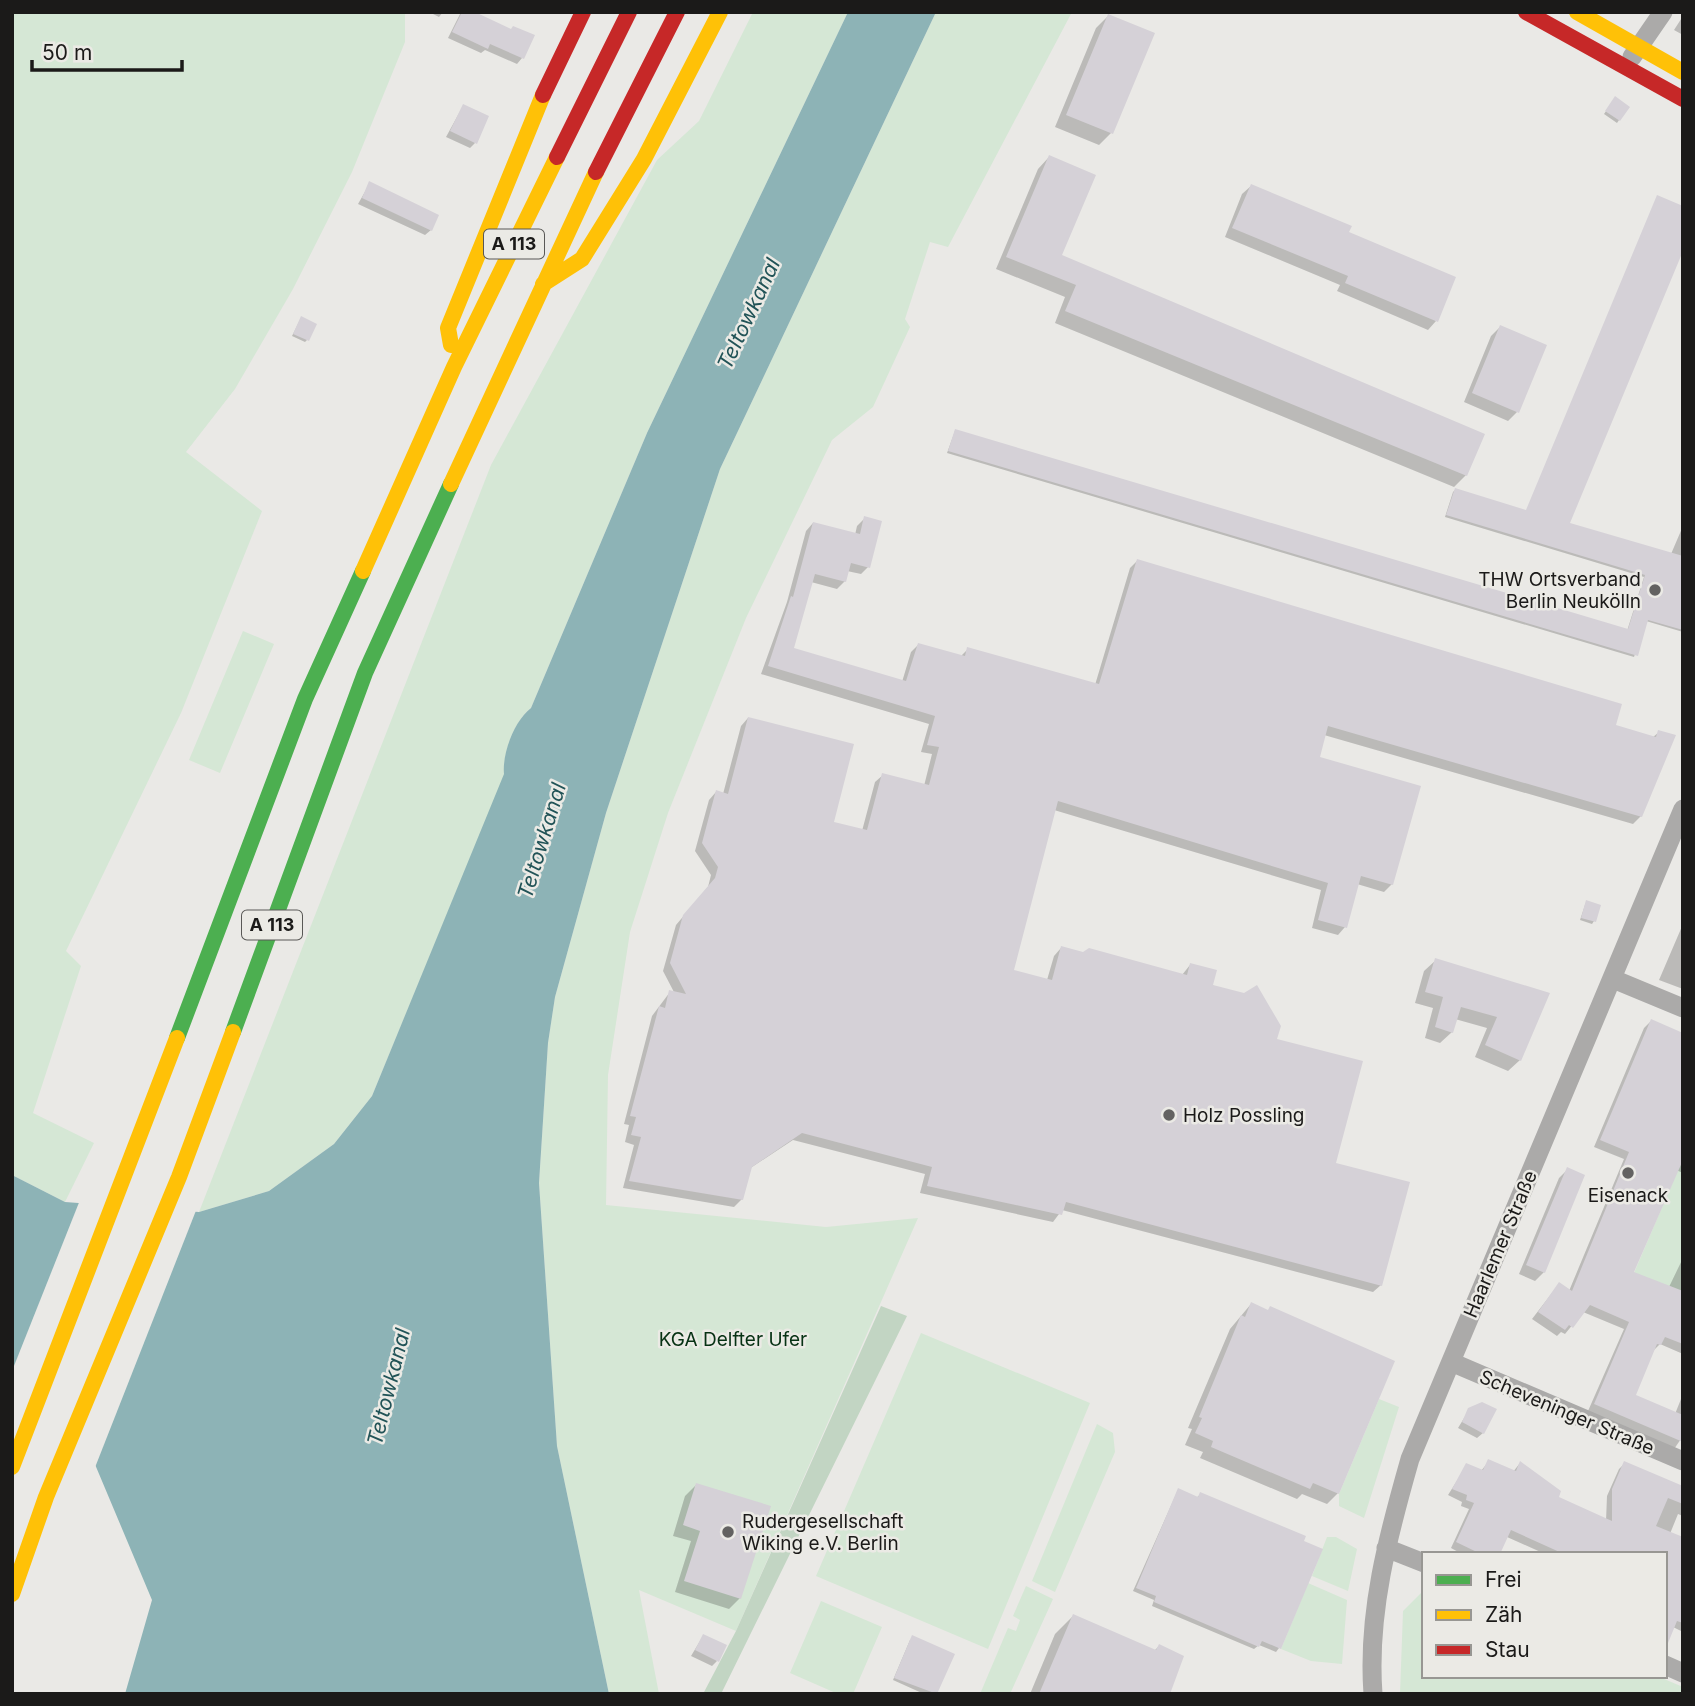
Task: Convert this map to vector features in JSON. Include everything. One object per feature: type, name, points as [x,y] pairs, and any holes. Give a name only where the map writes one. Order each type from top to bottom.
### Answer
[{"type":"main road","points":[[454,367],[448,328],[501,187],[557,61],[583,12]]},
{"type":"main road","name":"A 113","points":[[12,1467],[170,1060],[305,699],[454,367],[629,12]]},
{"type":"main road","name":"A 113","points":[[12,1594],[46,1497],[179,1177],[365,673],[543,284],[677,12]]},
{"type":"main road","points":[[543,284],[582,259],[644,159],[720,12]]},
{"type":"main road","points":[[1526,12],[1683,99]]},
{"type":"main road","points":[[1577,12],[1683,72]]},
{"type":"street","points":[[1624,66],[1642,48],[1663,12]]},
{"type":"street","name":"Haarlemer Straße","points":[[1373,1694],[1377,1597],[1385,1548],[1410,1460],[1683,809]]},
{"type":"street","points":[[1613,979],[1683,1007]]},
{"type":"street","name":"Scheveninger Straße","points":[[1451,1362],[1683,1461]]},
{"type":"street","points":[[1385,1548],[1422,1562]]},
{"type":"street","points":[[1667,1666],[1683,1673]]},
{"type":"green space","points":[[12,12],[405,12],[405,42],[352,172],[293,289],[235,389],[186,452],[262,511],[181,713],[66,951],[81,966],[33,1113],[94,1143],[65,1202],[12,1175]]},
{"type":"green space","points":[[753,12],[848,12],[647,433],[531,708],[519,721],[510,738],[505,757],[505,774],[372,1096],[334,1144],[269,1191],[199,1212],[491,465],[657,160],[699,121]]},
{"type":"green space","name":"KGA Delfter Ufer","points":[[936,12],[1072,12],[948,247],[930,242],[905,319],[910,327],[873,407],[832,440],[746,618],[668,813],[630,932],[608,1075],[606,1205],[826,1227],[918,1218],[736,1631],[639,1590],[659,1694],[609,1694],[557,1446],[539,1183],[548,1043],[555,997],[606,813],[720,469]]},
{"type":"green space","points":[[243,631],[274,644],[220,773],[189,760]]},
{"type":"green space","points":[[1681,1163],[1683,1164],[1683,1319],[1625,1294]]},
{"type":"green space","points":[[881,1306],[907,1316],[721,1694],[703,1694],[736,1631]]},
{"type":"green space","points":[[921,1333],[1090,1403],[988,1649],[816,1576]]},
{"type":"green space","points":[[1379,1399],[1399,1407],[1364,1518],[1339,1506],[1339,1494]]},
{"type":"green space","points":[[1097,1424],[1113,1433],[1115,1452],[1055,1592],[1032,1581]]},
{"type":"green space","points":[[1327,1537],[1336,1537],[1357,1549],[1348,1591],[1312,1576]]},
{"type":"green space","points":[[1308,1583],[1347,1600],[1342,1664],[1311,1661],[1281,1649]]},
{"type":"green space","points":[[1026,1586],[1053,1599],[1010,1694],[980,1694],[1008,1628],[1016,1631],[1020,1620],[1013,1616]]},
{"type":"green space","points":[[1422,1589],[1422,1678],[1662,1678],[1683,1687],[1683,1694],[1400,1694],[1403,1611]]},
{"type":"green space","points":[[821,1601],[882,1627],[853,1694],[838,1694],[790,1673]]},
{"type":"water","name":"Teltowkanal","points":[[848,12],[936,12],[720,469],[606,813],[555,997],[548,1043],[539,1183],[557,1446],[609,1694],[125,1694],[152,1600],[94,1462],[12,1366],[12,1175],[65,1202],[199,1212],[269,1191],[334,1144],[372,1096],[504,774],[510,738],[519,721],[531,708],[647,433]]},
{"type":"pier","points":[[80,1200],[197,1208],[94,1470],[12,1371]]},
{"type":"building","points":[[462,12],[475,12],[511,29],[513,26],[535,35],[524,59],[490,44],[488,49],[452,32]]},
{"type":"building","points":[[1108,14],[1155,33],[1113,134],[1066,115]]},
{"type":"building","points":[[1615,96],[1630,107],[1620,121],[1605,111]]},
{"type":"building","points":[[463,104],[489,116],[477,144],[450,131]]},
{"type":"building","points":[[1049,155],[1096,175],[1062,255],[1485,434],[1467,476],[1065,311],[1076,285],[1006,257]]},
{"type":"building","points":[[369,181],[439,215],[432,231],[362,198]]},
{"type":"building","points":[[1251,184],[1352,226],[1349,232],[1456,277],[1438,322],[1345,283],[1348,276],[1232,228]]},
{"type":"building","points":[[1657,195],[1683,206],[1683,251],[1570,523],[1683,556],[1683,630],[1648,620],[1638,656],[948,451],[955,429],[1628,629],[1645,575],[1446,515],[1455,488],[1526,510]]},
{"type":"building","points":[[301,316],[317,324],[309,341],[293,334]]},
{"type":"building","points":[[1500,325],[1547,345],[1519,413],[1472,393]]},
{"type":"building","points":[[864,516],[882,521],[870,568],[851,563],[846,582],[815,574],[794,648],[906,681],[918,643],[965,656],[967,647],[1099,684],[1137,559],[1622,704],[1616,725],[1656,737],[1658,730],[1676,735],[1642,817],[1328,726],[1320,757],[1421,786],[1393,885],[1361,876],[1347,928],[1318,920],[1328,883],[1058,801],[1014,970],[1052,980],[1061,946],[1083,952],[1089,948],[1187,975],[1190,963],[1217,970],[1213,985],[1244,993],[1257,985],[1281,1026],[1277,1039],[1363,1061],[1336,1163],[1410,1182],[1382,1286],[1066,1202],[1062,1215],[927,1186],[932,1167],[802,1133],[752,1167],[743,1200],[629,1181],[641,1137],[631,1135],[636,1117],[630,1116],[659,1006],[665,1008],[669,990],[686,994],[670,963],[683,915],[715,878],[718,867],[702,843],[716,790],[728,794],[748,717],[854,744],[834,822],[867,830],[882,773],[929,785],[939,747],[927,745],[935,716],[768,666],[791,596],[793,597],[813,522],[860,534]]},
{"type":"building","points":[[1586,900],[1601,905],[1596,922],[1581,918]]},
{"type":"building","points":[[1435,958],[1550,993],[1521,1061],[1485,1045],[1497,1017],[1461,1007],[1453,1033],[1435,1027],[1443,997],[1425,992]]},
{"type":"building","points":[[1651,1019],[1683,1033],[1683,1160],[1634,1272],[1683,1291],[1683,1344],[1665,1337],[1661,1345],[1657,1344],[1636,1395],[1683,1415],[1683,1442],[1594,1404],[1629,1322],[1590,1305],[1573,1328],[1569,1325],[1565,1330],[1538,1312],[1559,1282],[1572,1291],[1629,1152],[1600,1140]]},
{"type":"building","points":[[1567,1167],[1585,1175],[1545,1273],[1526,1265]]},
{"type":"building","points":[[1251,1302],[1268,1310],[1270,1306],[1395,1361],[1339,1494],[1313,1483],[1310,1489],[1211,1447],[1213,1441],[1195,1433],[1241,1315],[1245,1317]]},
{"type":"building","points":[[1482,1402],[1497,1409],[1484,1434],[1462,1422],[1468,1408]]},
{"type":"building","points":[[1488,1459],[1516,1471],[1520,1461],[1561,1491],[1559,1497],[1612,1521],[1612,1489],[1624,1461],[1683,1486],[1683,1504],[1668,1498],[1656,1526],[1683,1537],[1683,1623],[1677,1621],[1667,1646],[1667,1552],[1560,1552],[1511,1530],[1501,1552],[1477,1552],[1456,1542],[1474,1503],[1466,1500],[1467,1495],[1452,1489],[1466,1463],[1483,1470]]},
{"type":"building","points":[[696,1483],[771,1506],[741,1599],[684,1581],[700,1531],[683,1525]]},
{"type":"building","points":[[1178,1488],[1198,1497],[1200,1492],[1306,1536],[1304,1541],[1323,1549],[1281,1649],[1262,1641],[1259,1647],[1154,1602],[1156,1596],[1136,1588]]},
{"type":"building","points":[[1073,1614],[1156,1650],[1159,1644],[1184,1656],[1170,1694],[1039,1694]]},
{"type":"building","points":[[703,1634],[727,1645],[719,1662],[695,1650]]},
{"type":"building","points":[[912,1635],[955,1654],[937,1694],[894,1678]]},
{"type":"traffic: fast","points":[[233,1032],[365,673],[451,484]]},
{"type":"traffic: fast","points":[[177,1038],[305,699],[363,571]]},
{"type":"traffic: slow","points":[[543,284],[582,259],[644,159],[720,12]]},
{"type":"traffic: slow","points":[[1577,12],[1683,72]]},
{"type":"traffic: slow","points":[[451,345],[448,328],[543,95]]},
{"type":"traffic: slow","points":[[363,571],[454,367],[557,157]]},
{"type":"traffic: slow","points":[[451,484],[596,172]]},
{"type":"traffic: slow","points":[[12,1594],[46,1497],[179,1177],[233,1032]]},
{"type":"traffic: slow","points":[[12,1467],[177,1038]]},
{"type":"traffic: jam","points":[[543,95],[583,12]]},
{"type":"traffic: jam","points":[[557,157],[629,12]]},
{"type":"traffic: jam","points":[[596,172],[677,12]]},
{"type":"traffic: jam","points":[[1526,12],[1683,99]]},
{"type":"place","name":"THW Ortsverband Berlin Neukölln","points":[[1655,590]]},
{"type":"place","name":"Holz Possling","points":[[1169,1115]]},
{"type":"place","name":"Eisenack","points":[[1628,1173]]},
{"type":"place","name":"Rudergesellschaft Wiking e.V. Berlin","points":[[728,1532]]}]
